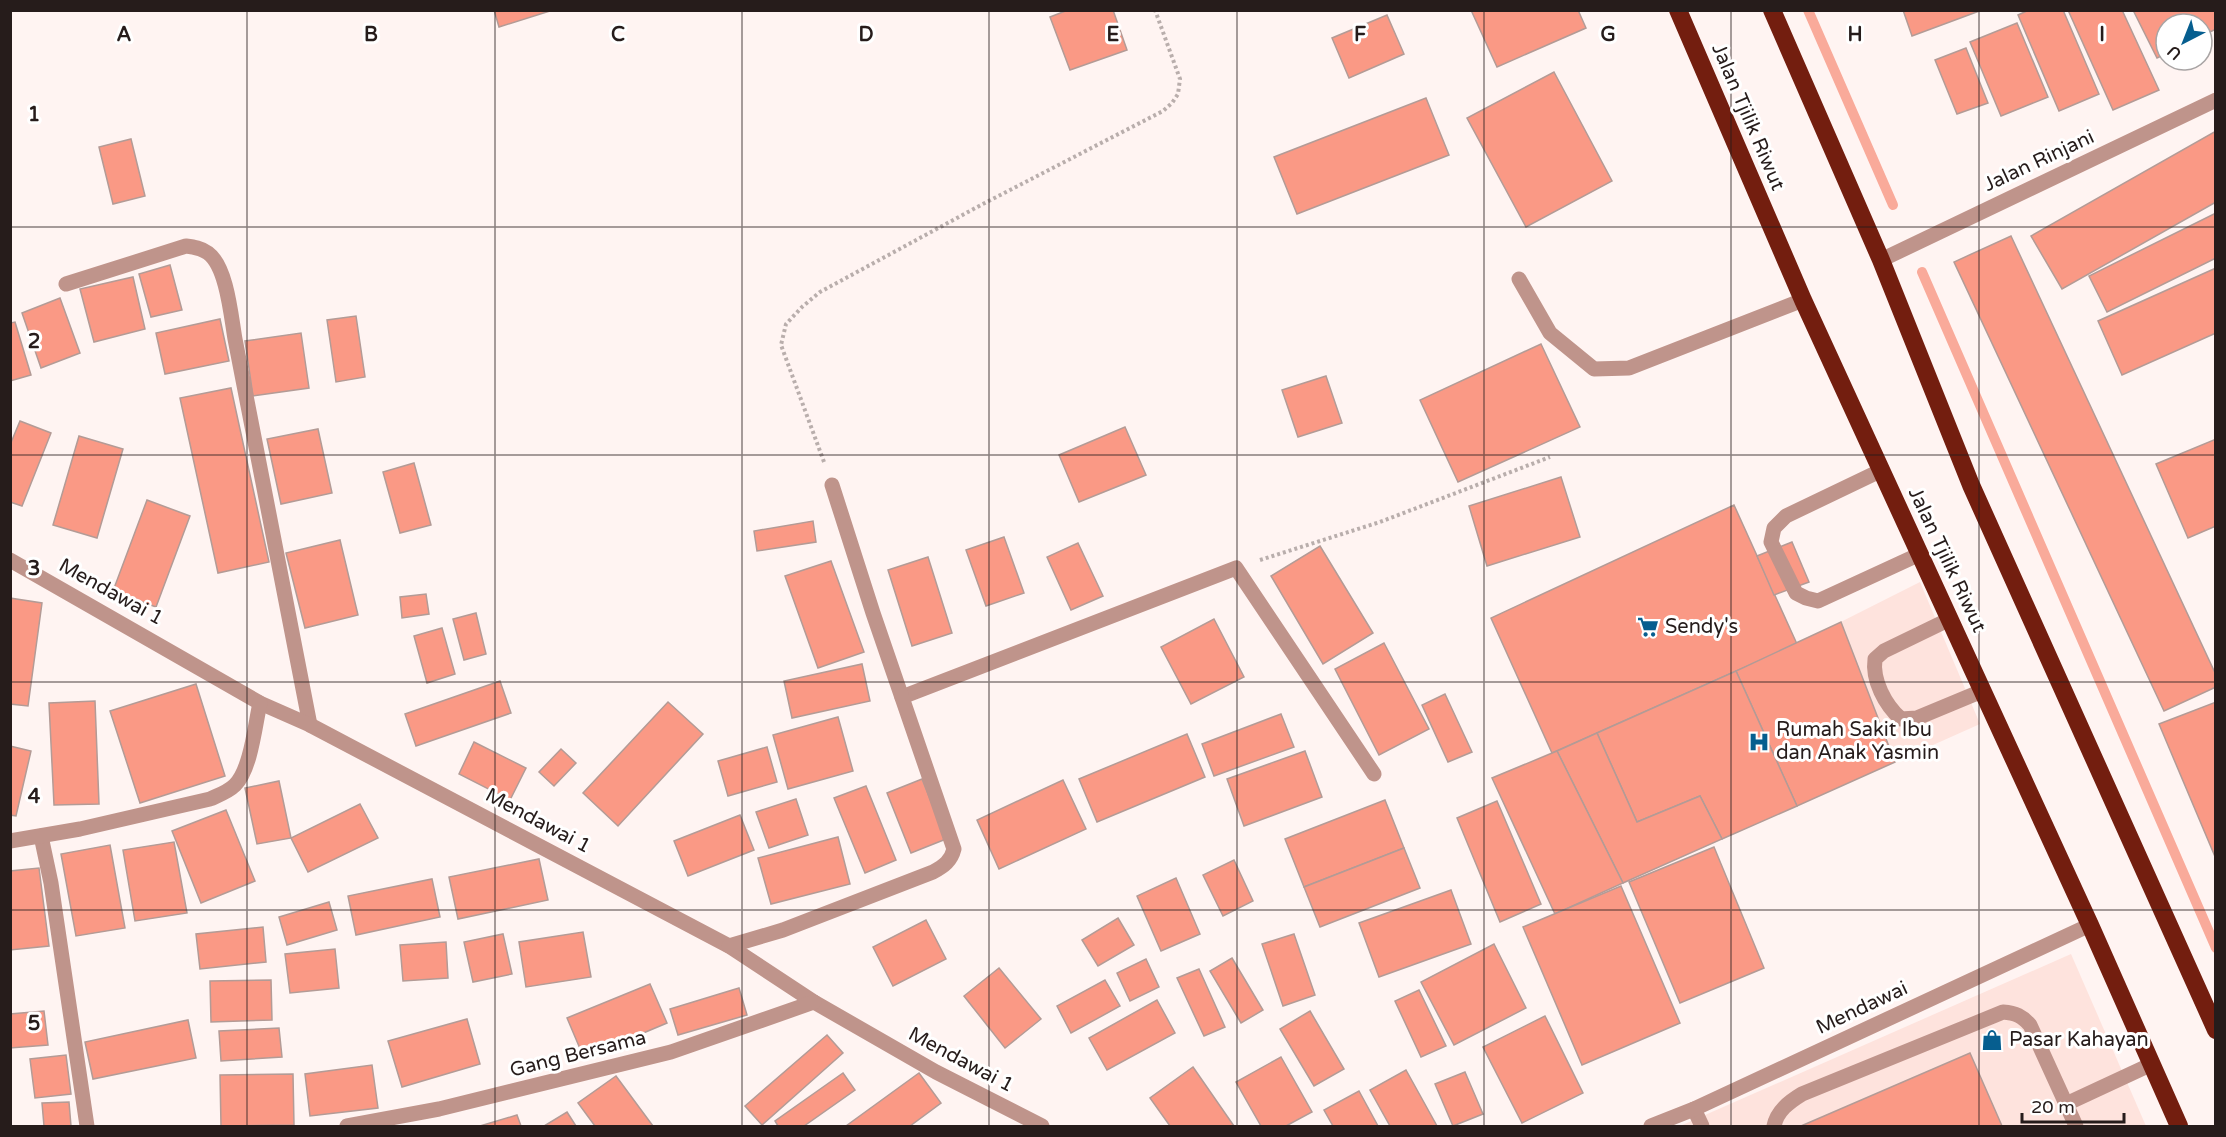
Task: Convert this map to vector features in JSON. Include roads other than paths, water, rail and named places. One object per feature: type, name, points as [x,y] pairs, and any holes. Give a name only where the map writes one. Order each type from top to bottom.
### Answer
[{"type":"highway","name":"Jalan Tjilik Riwut","points":[[1678,10],[1803,300],[2090,925],[2179,1126]]},
{"type":"highway","points":[[1772,10],[1881,260],[1971,485],[2216,1030]]},
{"type":"street","name":"Jalan Rinjani","points":[[1881,260],[2216,100]]},
{"type":"street","points":[[66,284],[186,246],[200,248],[210,254],[218,264],[223,275],[310,725]]},
{"type":"street","points":[[1519,279],[1550,333],[1594,369],[1629,368],[1803,300]]},
{"type":"street","points":[[1882,470],[1786,516],[1774,528],[1771,542],[1796,593],[1818,601],[1920,554]]},
{"type":"street","points":[[729,946],[783,930],[933,872],[944,866],[952,857],[954,849],[832,485]]},
{"type":"street","name":"Mendawai 1","points":[[10,560],[260,703],[310,725],[729,946],[814,1002],[936,1072],[1042,1126]]},
{"type":"street","points":[[902,697],[1236,568],[1374,774]]},
{"type":"street","points":[[1950,619],[1884,651],[1875,659],[1874,670],[1889,708],[1901,719],[1917,718],[1982,691]]},
{"type":"street","points":[[10,841],[80,829],[224,794],[236,784],[243,773],[260,703]]},
{"type":"street","points":[[41,836],[51,884],[87,1126]]},
{"type":"street","name":"Mendawai","points":[[1651,1126],[1694,1109],[2090,925]]},
{"type":"street","name":"Gang Bersama","points":[[347,1126],[439,1109],[672,1052],[814,1002]]},
{"type":"street","points":[[1774,1126],[1775,1119],[1782,1110],[1790,1101],[1802,1094],[2003,1012],[2015,1013],[2023,1017],[2030,1025],[2076,1126]]},
{"type":"street","points":[[2066,1104],[2152,1064]]},
{"type":"street","points":[[1694,1109],[1702,1126]]},
{"type":"waterway","points":[[1808,10],[1893,205]]},
{"type":"waterway","points":[[1922,272],[2216,948]]},
{"type":"place","name":"Sendy's","points":[[1648,627]]},
{"type":"place","name":"Rumah Sakit Ibu dan Anak Yasmin","points":[[1759,742]]},
{"type":"place","name":"Pasar Kahayan","points":[[1992,1040]]}]
